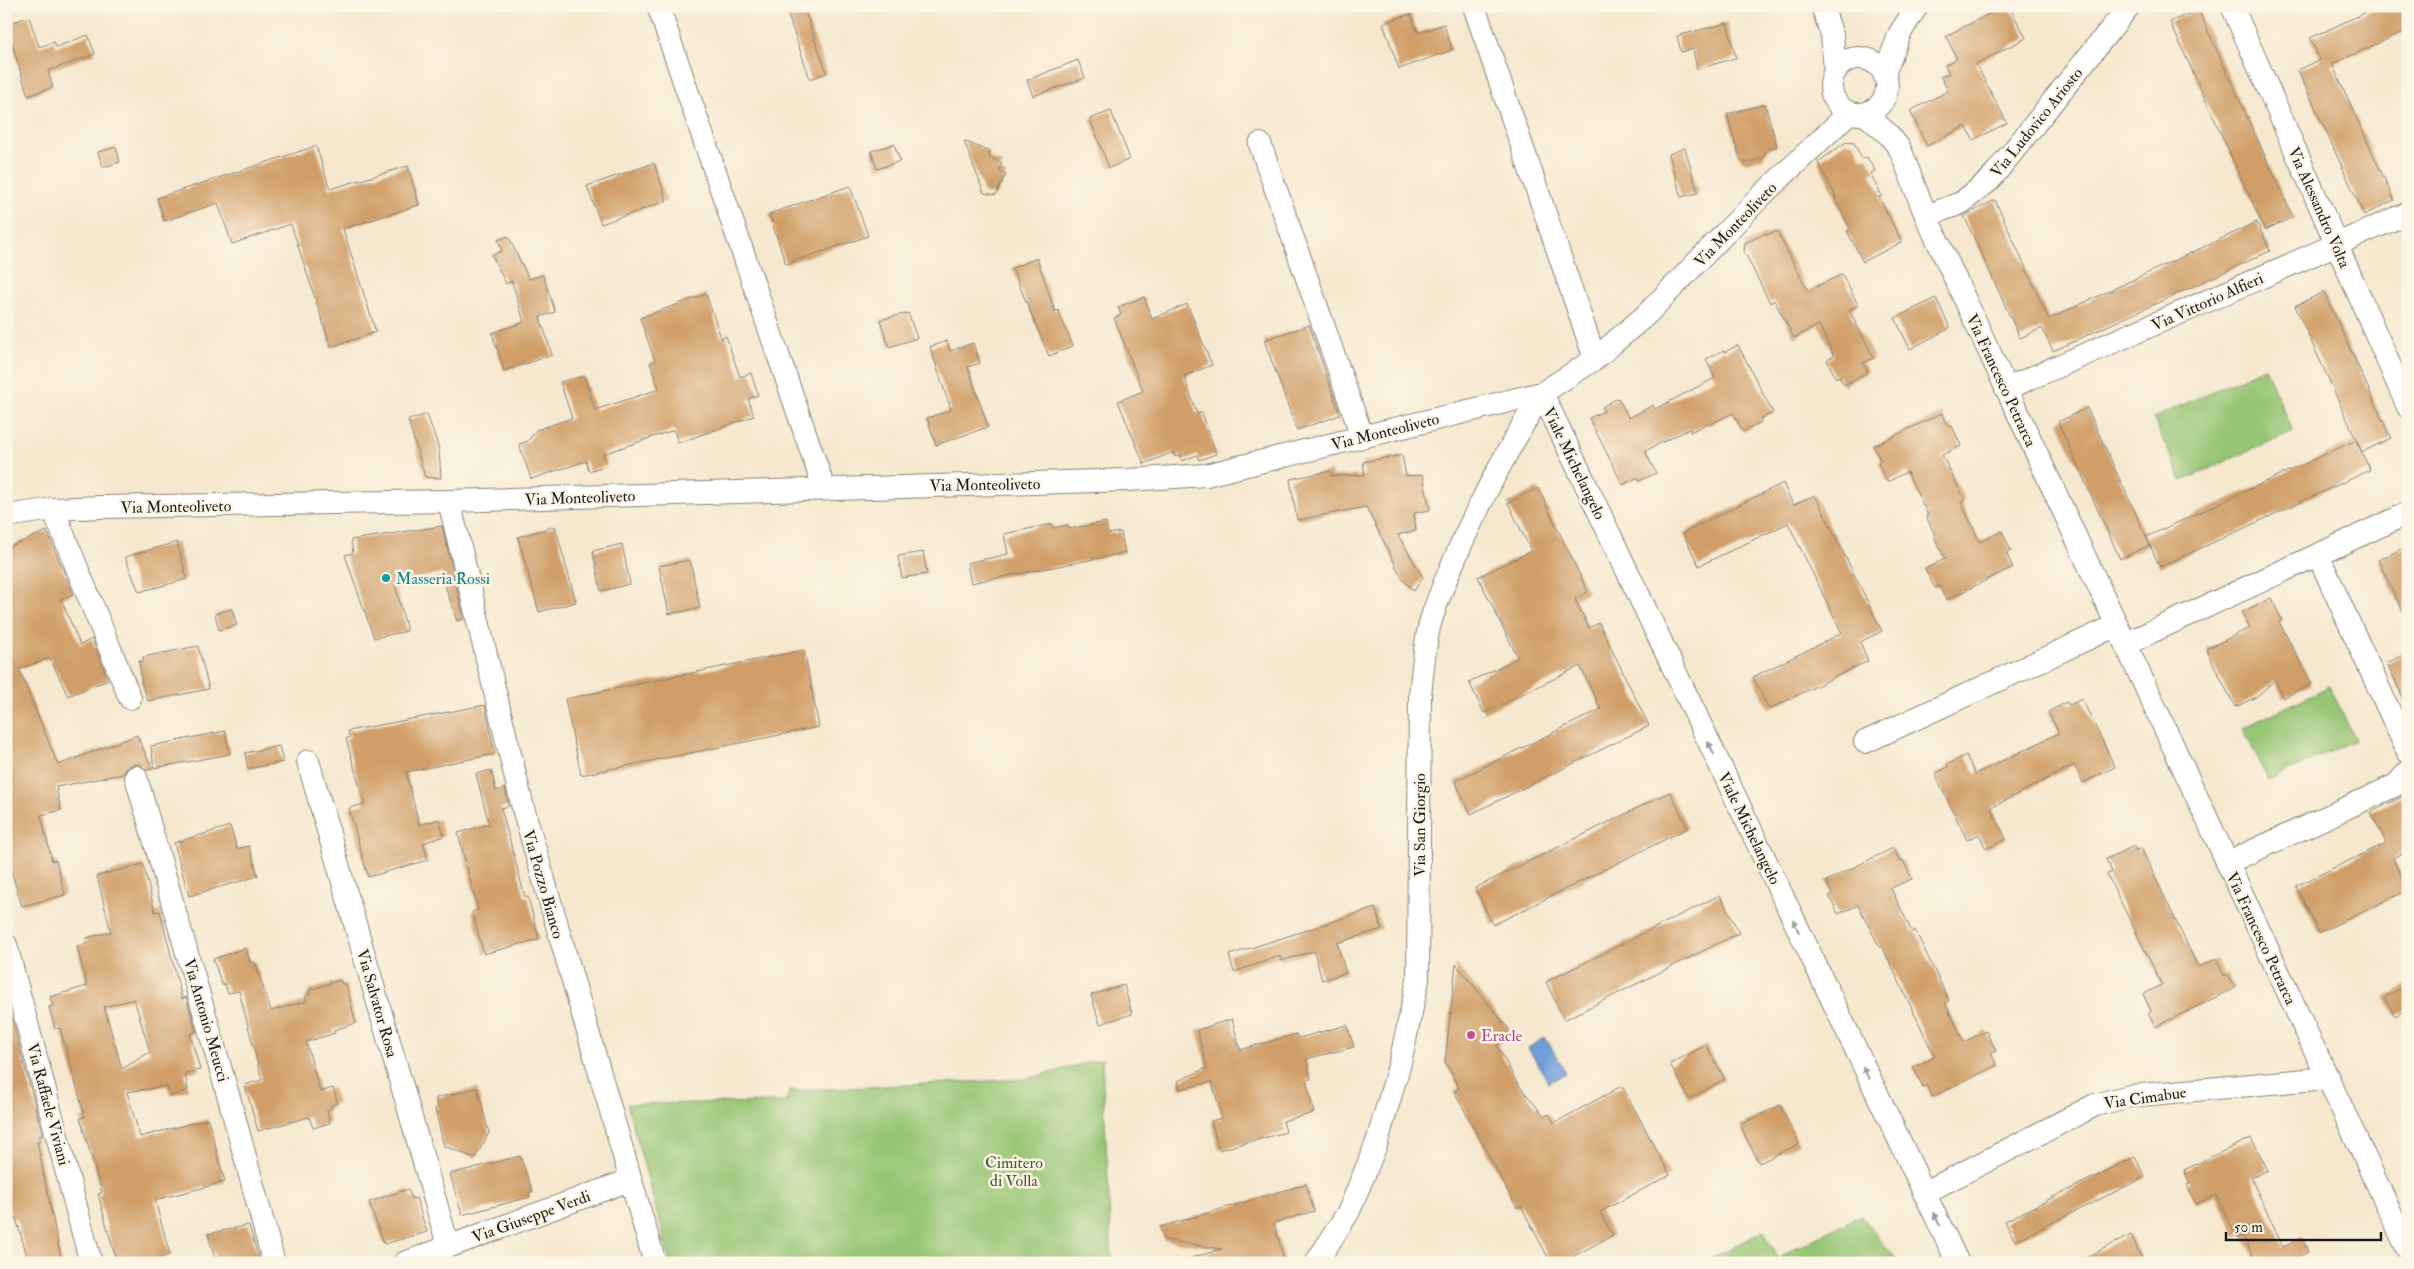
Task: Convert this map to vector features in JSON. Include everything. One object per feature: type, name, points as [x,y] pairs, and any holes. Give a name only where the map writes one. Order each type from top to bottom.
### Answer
[{"type":"street","points":[[658,6],[824,488]]},
{"type":"street","points":[[1474,6],[1595,359]]},
{"type":"street","points":[[1822,6],[1832,35],[1834,100],[1840,108],[1865,110],[1887,88],[1870,64],[1832,35]]},
{"type":"street","points":[[1870,64],[1900,33],[1917,6]]},
{"type":"street","name":"Via Ludovico Ariosto","points":[[1926,216],[1961,203],[1990,180],[2129,6]]},
{"type":"street","name":"Via Alessandro Volta","points":[[2232,6],[2408,407]]},
{"type":"street","points":[[1833,79],[1847,60],[1870,64]]},
{"type":"street","name":"Via Monteoliveto","points":[[1810,148],[1821,120],[1833,79]]},
{"type":"street","name":"Via Monteoliveto","points":[[6,516],[54,509],[449,501],[1128,480],[1206,475],[1542,394],[1595,359],[1647,314],[1810,148],[1865,110]]},
{"type":"street","name":"Via Francesco Petrarca","points":[[1865,110],[1900,149],[1926,216],[2408,1250]]},
{"type":"street","points":[[1260,144],[1362,436]]},
{"type":"street","name":"Via Vittorio Alfieri","points":[[2006,389],[2408,213]]},
{"type":"street","name":"Viale Michelangelo","points":[[1542,394],[1958,1263]]},
{"type":"street","name":"Via San Giorgio","points":[[1316,1263],[1349,1211],[1376,1145],[1400,1063],[1418,980],[1420,695],[1431,621],[1445,580],[1480,504],[1519,430],[1542,394]]},
{"type":"street","name":"Via Pozzo Bianco","points":[[449,501],[523,808],[655,1263]]},
{"type":"street","points":[[54,509],[130,698]]},
{"type":"street","points":[[1865,742],[2318,555],[2408,513]]},
{"type":"street","points":[[2318,555],[2408,752]]},
{"type":"street","name":"Via Salvator Rosa","points":[[308,761],[448,1245]]},
{"type":"street","points":[[2227,863],[2396,785],[2408,772]]},
{"type":"street","name":"Via Antonio Meucci","points":[[136,777],[230,1098],[274,1263]]},
{"type":"street","name":"Via Raffaele Viviani","points":[[6,945],[91,1263]]},
{"type":"street","name":"Via Cimabue","points":[[1924,1193],[2095,1105],[2130,1096],[2327,1078]]},
{"type":"street","name":"Via Giuseppe Verdi","points":[[404,1263],[448,1245],[630,1180]]},
{"type":"green space","points":[[2265,368],[2293,431],[2182,481],[2153,418]]},
{"type":"green space","points":[[2330,686],[2355,740],[2268,781],[2243,728]]},
{"type":"green space","name":"Cimitero di Volla","points":[[1102,1059],[1112,1263],[671,1263],[627,1104],[786,1102],[789,1091],[1026,1079]]},
{"type":"green space","points":[[1861,1215],[1899,1263],[1784,1263],[1781,1256]]},
{"type":"green space","points":[[1764,1231],[1780,1263],[1701,1263]]},
{"type":"water","points":[[1545,1037],[1566,1073],[1549,1083],[1528,1048]]},
{"type":"building","points":[[785,6],[803,6],[827,73],[810,79]]},
{"type":"building","points":[[2004,6],[2009,6],[2026,38],[1976,64],[2007,123],[1973,140],[1966,126],[1927,146],[1910,111],[1948,91],[1941,77],[1949,73],[1945,65],[1957,59],[1946,36]]},
{"type":"building","points":[[2380,6],[2408,6],[2408,30],[2332,64],[2394,200],[2364,215],[2298,70],[2320,60],[2310,38]]},
{"type":"building","points":[[2198,9],[2293,217],[2265,230],[2170,22]]},
{"type":"building","points":[[1411,14],[1418,33],[1444,24],[1452,50],[1399,69],[1383,23]]},
{"type":"building","points":[[29,17],[39,47],[54,42],[56,47],[88,35],[95,54],[48,71],[53,87],[28,96],[6,24]]},
{"type":"building","points":[[1727,23],[1736,58],[1697,69],[1693,49],[1681,52],[1677,36]]},
{"type":"building","points":[[1078,60],[1085,78],[1033,96],[1027,80]]},
{"type":"building","points":[[1765,104],[1777,146],[1768,149],[1763,158],[1746,163],[1740,159],[1727,114]]},
{"type":"building","points":[[1111,111],[1130,159],[1109,168],[1090,119]]},
{"type":"building","points":[[964,141],[990,152],[989,157],[1002,163],[999,171],[1006,174],[996,195],[984,193]]},
{"type":"building","points":[[1846,142],[1854,143],[1862,159],[1867,157],[1875,171],[1870,173],[1882,196],[1879,197],[1902,242],[1863,262],[1847,231],[1850,229],[1834,197],[1836,197],[1818,162]]},
{"type":"building","points":[[894,144],[900,161],[877,169],[871,151]]},
{"type":"building","points":[[316,146],[330,189],[408,166],[419,205],[343,229],[376,332],[331,347],[291,224],[232,244],[218,203],[164,221],[157,198]]},
{"type":"building","points":[[116,147],[120,162],[103,167],[98,152]]},
{"type":"building","points":[[1685,148],[1698,193],[1681,197],[1669,154]]},
{"type":"building","points":[[654,163],[667,201],[601,224],[587,186]]},
{"type":"building","points":[[850,186],[868,236],[786,264],[769,214]]},
{"type":"building","points":[[1995,200],[2049,319],[2257,222],[2270,251],[2053,351],[2042,328],[2020,338],[1964,216]]},
{"type":"building","points":[[1777,231],[1808,291],[1842,274],[1858,305],[1849,310],[1874,358],[1863,363],[1868,372],[1844,385],[1839,376],[1836,378],[1827,360],[1834,356],[1819,325],[1794,338],[1774,300],[1770,303],[1744,251],[1745,243],[1766,233],[1767,235]]},
{"type":"building","points":[[508,236],[529,279],[543,275],[555,312],[540,317],[552,355],[504,371],[492,333],[524,322],[512,281],[506,284],[492,255],[502,251],[498,240]]},
{"type":"building","points":[[1037,258],[1055,311],[1058,310],[1073,346],[1049,356],[1012,268]]},
{"type":"building","points":[[2324,292],[2391,438],[2362,452],[2295,306]]},
{"type":"building","points":[[706,294],[721,338],[726,336],[740,377],[751,373],[758,395],[748,399],[754,416],[678,443],[674,430],[603,454],[607,465],[589,471],[586,461],[531,479],[519,444],[528,441],[536,430],[572,418],[560,382],[584,376],[595,410],[659,389],[650,363],[655,361],[640,318]]},
{"type":"building","points":[[1144,297],[1152,319],[1187,304],[1212,365],[1184,376],[1197,414],[1202,412],[1216,454],[1199,460],[1197,455],[1182,461],[1181,455],[1175,457],[1173,452],[1144,464],[1118,401],[1143,391],[1114,318],[1121,315],[1118,307]]},
{"type":"building","points":[[1936,298],[1950,328],[1910,349],[1895,318]]},
{"type":"building","points":[[908,313],[917,338],[889,347],[880,320]]},
{"type":"building","points":[[1309,325],[1340,415],[1297,430],[1264,340]]},
{"type":"building","points":[[947,341],[950,351],[973,343],[980,363],[968,367],[988,427],[936,445],[927,418],[951,410],[930,347]]},
{"type":"building","points":[[1738,345],[1773,413],[1760,419],[1761,422],[1743,432],[1733,413],[1690,432],[1689,429],[1645,451],[1656,473],[1639,481],[1638,477],[1623,485],[1589,418],[1604,411],[1602,407],[1618,398],[1629,418],[1653,405],[1655,409],[1715,378],[1706,359]]},
{"type":"building","points":[[2087,408],[2150,545],[2120,559],[2058,422]]},
{"type":"building","points":[[1942,413],[1949,427],[1952,426],[1961,446],[1942,455],[1965,500],[1961,502],[1980,542],[2002,531],[2011,551],[2006,553],[2013,567],[1946,600],[1939,586],[1935,588],[1925,569],[1945,559],[1926,516],[1928,515],[1907,472],[1887,482],[1878,462],[1881,461],[1873,446]]},
{"type":"building","points":[[427,414],[439,449],[441,478],[425,477],[408,420]]},
{"type":"building","points":[[2356,440],[2370,470],[2160,567],[2146,537]]},
{"type":"building","points":[[1402,455],[1406,476],[1423,475],[1430,510],[1414,513],[1416,531],[1398,535],[1423,577],[1414,591],[1403,580],[1366,507],[1297,520],[1290,479],[1331,471],[1332,476],[1365,475],[1363,462]]},
{"type":"building","points":[[1783,483],[1793,505],[1815,495],[1882,631],[1860,642],[1868,661],[1769,709],[1753,677],[1842,633],[1788,523],[1699,566],[1683,533]]},
{"type":"building","points":[[1538,488],[1588,592],[1575,599],[1589,628],[1599,623],[1649,726],[1471,814],[1455,781],[1601,709],[1580,666],[1484,713],[1469,682],[1518,658],[1478,577],[1531,551],[1508,503]]},
{"type":"building","points":[[1106,522],[1108,534],[1121,532],[1125,553],[971,583],[967,563],[1008,554],[1004,534],[1052,524],[1053,528],[1068,525],[1069,529]]},
{"type":"building","name":"Masseria Rossi","points":[[442,526],[464,619],[457,621],[441,573],[395,584],[407,631],[374,638],[345,555],[353,553],[351,540]]},
{"type":"building","points":[[555,526],[576,602],[539,612],[518,537]]},
{"type":"building","points":[[47,531],[73,594],[61,599],[80,645],[92,639],[108,680],[68,696],[50,658],[19,669],[58,765],[137,735],[152,769],[146,770],[140,764],[133,764],[123,774],[56,787],[61,810],[41,815],[52,861],[56,860],[65,895],[22,906],[6,854],[6,548]]},
{"type":"building","points":[[177,542],[187,579],[139,592],[125,557]]},
{"type":"building","points":[[622,544],[630,584],[601,591],[593,551]]},
{"type":"building","points":[[2408,546],[2408,622],[2378,560]]},
{"type":"building","points":[[923,552],[927,574],[902,578],[898,556]]},
{"type":"building","points":[[690,560],[700,608],[669,614],[659,566]]},
{"type":"building","points":[[2271,598],[2282,620],[2279,622],[2312,684],[2283,698],[2275,680],[2256,697],[2235,707],[2206,649],[2250,628],[2242,612]]},
{"type":"building","points":[[232,609],[237,625],[219,630],[215,614]]},
{"type":"building","points":[[198,646],[209,689],[148,701],[142,685],[139,661],[143,661],[143,657]]},
{"type":"building","points":[[804,650],[819,727],[581,775],[565,699]]},
{"type":"building","points":[[2408,653],[2408,708],[2387,663]]},
{"type":"building","points":[[2082,699],[2115,767],[2083,783],[2074,765],[1991,808],[2006,839],[1986,849],[1979,834],[1967,840],[1935,774],[1966,755],[1975,774],[2059,733],[2048,712],[2067,702],[2069,705]]},
{"type":"building","points":[[485,705],[495,754],[406,772],[419,825],[439,819],[444,836],[423,843],[428,860],[368,877],[349,808],[365,804],[346,739],[350,737],[348,731]]},
{"type":"building","points":[[225,731],[230,754],[154,768],[151,746]]},
{"type":"building","points":[[279,746],[283,762],[248,769],[245,753]]},
{"type":"building","points":[[491,770],[496,791],[505,788],[509,806],[501,808],[525,897],[528,897],[539,939],[484,954],[472,912],[478,910],[458,833],[489,824],[476,774]]},
{"type":"building","points":[[1670,792],[1688,828],[1493,925],[1475,888]]},
{"type":"building","points":[[2408,794],[2408,851],[2393,858],[2408,890],[2319,933],[2296,886],[2386,843],[2371,812]]},
{"type":"building","points":[[230,826],[237,849],[249,846],[258,876],[189,896],[174,843]]},
{"type":"building","points":[[2134,846],[2136,851],[2141,848],[2198,967],[2216,959],[2224,976],[2227,974],[2235,988],[2155,1027],[2148,1013],[2151,1011],[2143,994],[2162,985],[2107,874],[2112,872],[2106,859]]},
{"type":"building","points":[[1893,848],[1900,861],[1903,860],[1912,879],[1891,888],[1912,932],[1915,930],[1949,1001],[1945,1003],[1964,1042],[1986,1031],[1996,1051],[1991,1053],[1997,1065],[1932,1097],[1926,1085],[1923,1087],[1913,1067],[1935,1057],[1882,946],[1880,948],[1858,905],[1838,914],[1829,896],[1832,894],[1826,881]]},
{"type":"building","points":[[143,864],[155,912],[160,911],[182,999],[186,997],[196,1032],[190,1034],[200,1070],[185,1073],[188,1090],[171,1096],[167,1086],[127,1092],[140,1137],[208,1119],[225,1182],[155,1200],[170,1255],[142,1263],[117,1263],[98,1194],[102,1193],[80,1118],[85,1117],[60,1028],[55,1029],[49,1007],[53,1006],[50,997],[87,986],[77,946],[87,944],[86,938],[111,932],[97,876]],"holes":[[[134,999],[150,1052],[122,1069],[104,1007]]]},
{"type":"building","points":[[1720,895],[1739,933],[1564,1020],[1546,982]]},
{"type":"building","points":[[1375,908],[1382,929],[1337,943],[1346,973],[1322,980],[1314,951],[1281,961],[1280,956],[1234,972],[1229,955]]},
{"type":"building","points":[[246,948],[250,962],[255,962],[271,1011],[307,1001],[305,996],[309,995],[309,990],[340,980],[342,984],[346,984],[356,1023],[334,1030],[335,1033],[306,1042],[320,1092],[333,1088],[338,1103],[331,1105],[332,1108],[327,1110],[330,1123],[313,1128],[309,1117],[258,1131],[245,1085],[262,1080],[239,991],[228,993],[225,984],[222,985],[213,959]]},
{"type":"building","points":[[1456,964],[1513,1034],[1497,1045],[1517,1083],[1544,1116],[1549,1114],[1554,1123],[1622,1086],[1670,1175],[1600,1212],[1613,1235],[1561,1263],[1551,1263],[1521,1206],[1517,1208],[1454,1091],[1459,1088],[1445,1062]]},
{"type":"building","points":[[2408,984],[2408,1009],[2395,1016],[2385,997]]},
{"type":"building","points":[[1124,985],[1132,1014],[1100,1024],[1091,995]]},
{"type":"building","points":[[11,1016],[43,1135],[39,1136],[40,1141],[37,1142],[62,1263],[29,1263],[16,1218],[12,1218],[6,1201],[6,1017]]},
{"type":"building","points":[[1232,1019],[1240,1050],[1296,1034],[1299,1038],[1347,1025],[1354,1047],[1306,1059],[1311,1079],[1306,1080],[1314,1113],[1283,1121],[1286,1132],[1219,1150],[1211,1121],[1222,1118],[1212,1082],[1180,1089],[1178,1081],[1207,1068],[1197,1030]]},
{"type":"building","points":[[1706,1045],[1725,1079],[1689,1099],[1670,1064]]},
{"type":"building","points":[[477,1088],[489,1133],[475,1158],[444,1146],[435,1109],[438,1108],[436,1098]]},
{"type":"building","points":[[1780,1105],[1799,1144],[1759,1163],[1740,1125]]},
{"type":"building","points":[[2251,1138],[2268,1170],[2251,1178],[2283,1247],[2302,1238],[2308,1252],[2290,1261],[2291,1263],[2250,1263],[2255,1260],[2243,1236],[2237,1238],[2216,1195],[2196,1204],[2187,1184],[2190,1183],[2184,1170]]},
{"type":"building","points":[[520,1156],[533,1192],[529,1192],[530,1197],[462,1215],[450,1174]]},
{"type":"building","points":[[2135,1157],[2145,1177],[2015,1241],[2005,1221]]},
{"type":"building","points":[[1306,1184],[1314,1211],[1274,1223],[1285,1263],[1191,1263],[1191,1258],[1222,1249],[1164,1240],[1160,1227]]},
{"type":"building","points":[[408,1189],[412,1199],[416,1198],[427,1232],[384,1244],[369,1202]]},
{"type":"building","points":[[249,1225],[260,1263],[216,1263],[208,1234]]},
{"type":"building","points":[[2131,1235],[2144,1263],[2075,1263]]},
{"type":"place","name":"Masseria Rossi","points":[[386,578]]},
{"type":"place","name":"Eracle","points":[[1471,1035]]}]
